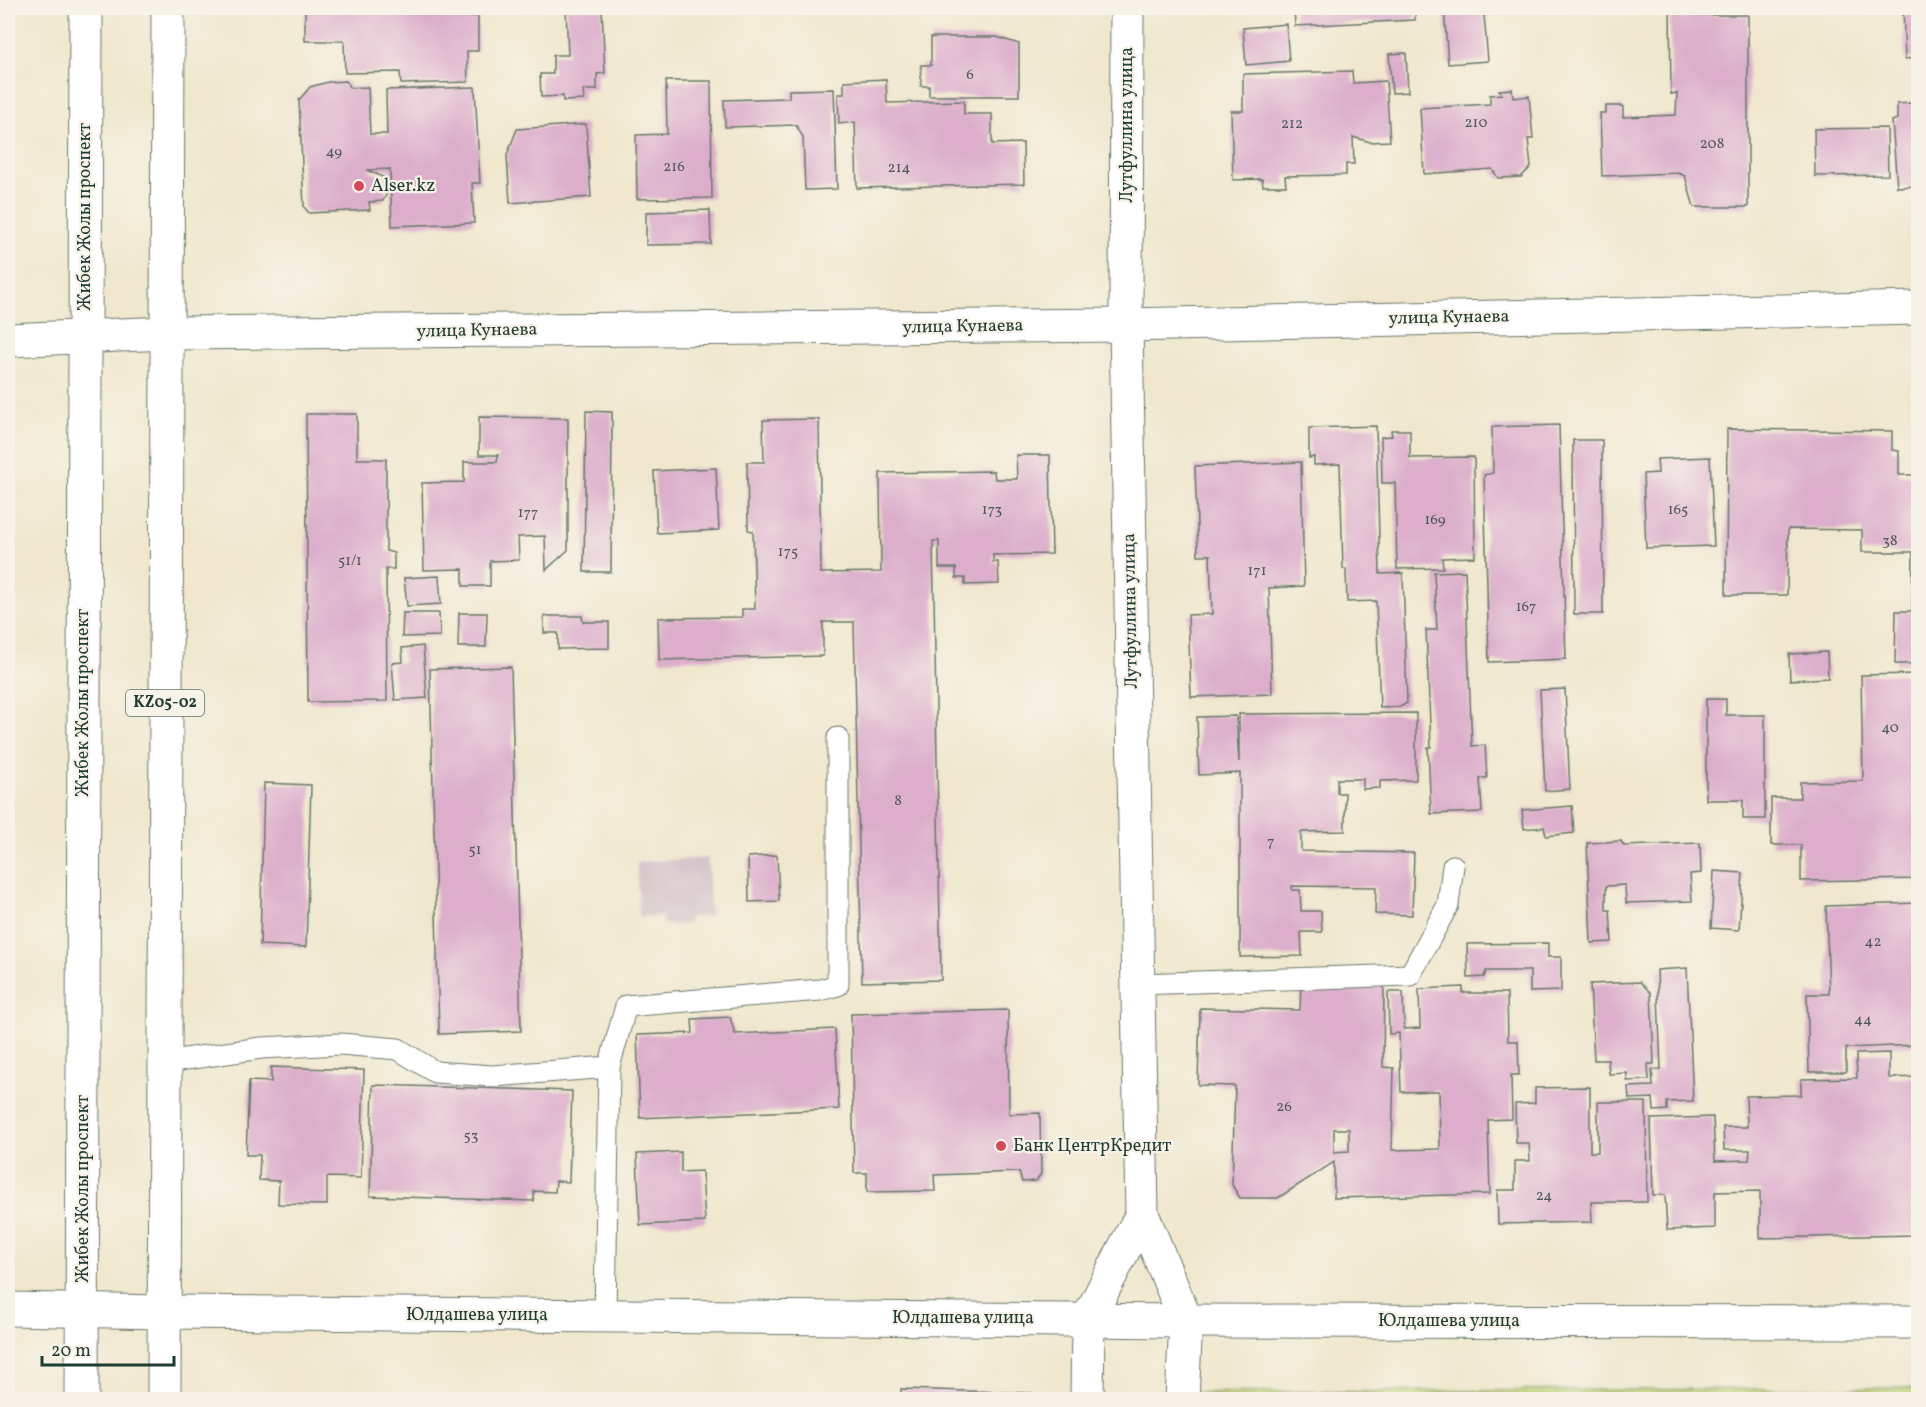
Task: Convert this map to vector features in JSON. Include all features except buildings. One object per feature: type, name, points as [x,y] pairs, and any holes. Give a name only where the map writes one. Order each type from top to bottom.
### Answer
[{"type":"main road","name":"Жибек Жолы проспект","points":[[82,1400],[86,8]]},
{"type":"main road","name":"KZ05-02","points":[[164,1400],[168,8]]},
{"type":"main road","name":"Лутфуллина улица","points":[[1127,8],[1126,325],[1142,1214],[1186,1321],[1182,1400]]},
{"type":"main road","name":"улица Кунаева","points":[[8,340],[166,333],[1126,325],[1918,308]]},
{"type":"main road","name":"Лутфуллина улица","points":[[1087,1400],[1088,1319],[1142,1214]]},
{"type":"main road","name":"Юлдашева улица","points":[[8,1309],[1186,1321],[1918,1322]]},
{"type":"lane","points":[[605,1316],[609,1067],[626,1006],[820,990],[838,985],[838,738]]},
{"type":"lane","points":[[1138,984],[1410,975],[1448,905],[1453,866]]},
{"type":"lane","points":[[165,1062],[261,1048],[341,1044],[398,1049],[435,1072],[493,1076],[609,1067]]},
{"type":"shaded area","points":[[708,858],[710,916],[689,917],[689,924],[663,925],[662,916],[639,917],[637,862]]},
{"type":"green space","points":[[1918,1388],[1918,1399],[1195,1400],[1195,1393]]},
{"type":"place","name":"Alser.kz","points":[[359,186]]},
{"type":"place","name":"Банк ЦентрКредит","points":[[1001,1146]]}]
